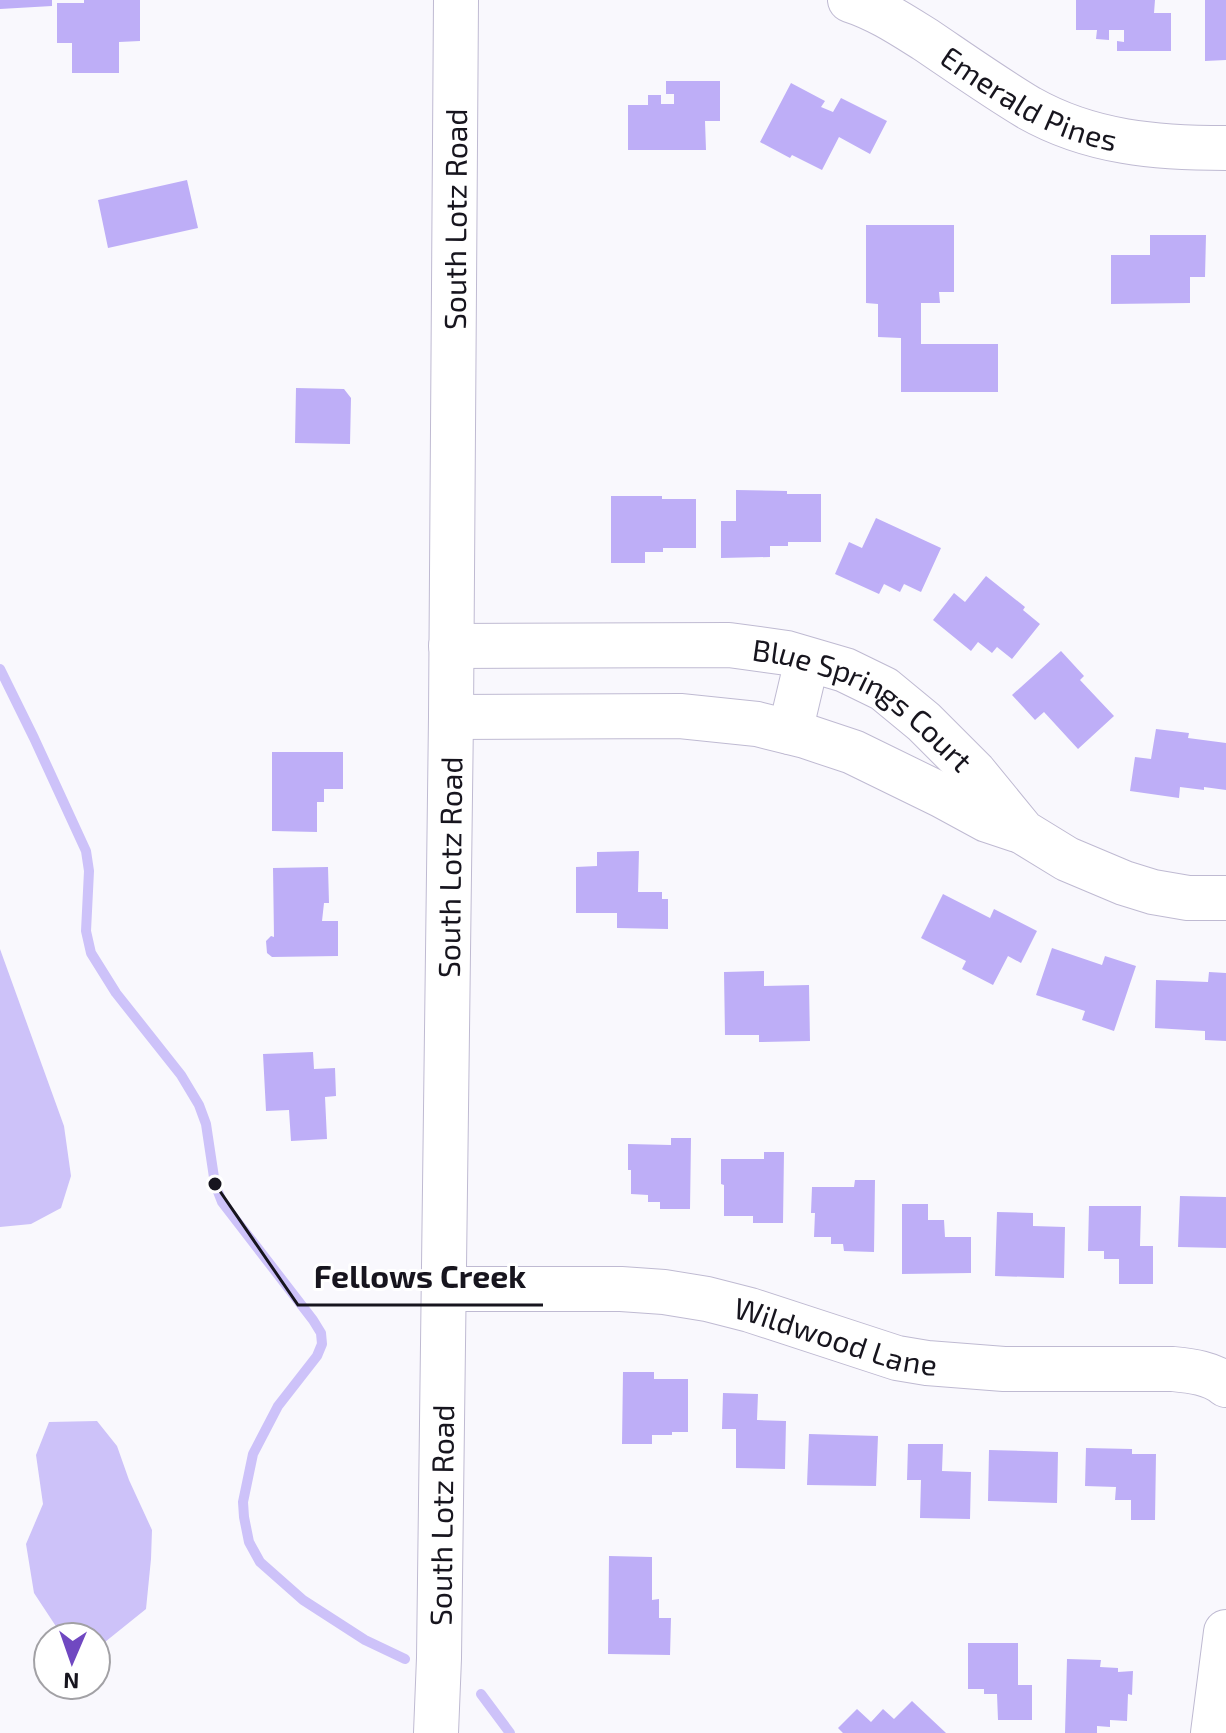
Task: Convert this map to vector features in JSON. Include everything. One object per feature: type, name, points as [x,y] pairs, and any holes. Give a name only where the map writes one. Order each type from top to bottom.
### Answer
[{"type":"street","name":"South Lotz Road","points":[[436,1733],[451,717],[456,0]]},
{"type":"street","name":"Emerald Pines","points":[[850,0],[890,17],[1030,108],[1062,123],[1130,143],[1226,148]]},
{"type":"street","name":"Blue Springs Court","points":[[451,646],[729,645],[787,653],[845,670],[884,689],[924,722],[974,772],[1023,832],[1067,859],[1153,892],[1188,898],[1226,898]]},
{"type":"street","points":[[790,732],[807,660]]},
{"type":"street","points":[[451,717],[680,716],[757,724],[853,752],[987,820],[1023,832]]},
{"type":"street","name":"Wildwood Lane","points":[[444,1289],[621,1289],[664,1292],[750,1310],[897,1358],[950,1366],[1004,1369],[1173,1369],[1200,1372],[1226,1385]]},
{"type":"street","points":[[1213,1733],[1226,1632]]},
{"type":"shaded area","points":[[0,949],[64,1126],[71,1176],[61,1208],[31,1224],[0,1227]]},
{"type":"shaded area","points":[[97,1421],[117,1446],[152,1530],[146,1609],[112,1636],[112,1621],[52,1621],[34,1593],[26,1544],[43,1504],[36,1455],[49,1422]]},
{"type":"building","points":[[0,0],[52,0],[52,6],[0,9]]},
{"type":"building","points":[[84,0],[140,0],[140,41],[119,42],[119,73],[72,73],[72,43],[57,43],[57,3],[84,3]]},
{"type":"building","points":[[1076,0],[1155,0],[1154,13],[1171,13],[1171,51],[1117,51],[1117,41],[1124,42],[1124,30],[1109,30],[1109,40],[1096,39],[1097,30],[1076,30]]},
{"type":"building","points":[[1205,0],[1226,0],[1226,60],[1205,61]]},
{"type":"building","points":[[666,81],[720,81],[720,121],[705,121],[706,150],[628,150],[628,105],[648,105],[648,95],[661,95],[661,104],[674,104],[674,94],[666,94]]},
{"type":"building","points":[[791,83],[825,101],[821,107],[833,112],[841,98],[887,121],[870,154],[839,137],[822,170],[760,142]]},
{"type":"building","points":[[187,180],[198,228],[108,248],[98,200]]},
{"type":"building","points":[[866,225],[954,225],[954,292],[939,292],[940,303],[921,303],[921,344],[998,344],[998,392],[901,392],[901,338],[878,337],[878,304],[866,303]]},
{"type":"building","points":[[1150,235],[1206,235],[1205,277],[1190,277],[1190,303],[1111,304],[1111,255],[1150,255]]},
{"type":"building","points":[[296,388],[344,389],[351,398],[350,444],[295,443]]},
{"type":"building","points":[[736,490],[821,494],[821,542],[788,542],[788,546],[770,546],[770,557],[721,558],[721,521],[736,521]]},
{"type":"building","points":[[611,496],[696,499],[696,548],[663,548],[663,552],[645,552],[645,563],[611,563]]},
{"type":"building","points":[[876,518],[941,548],[921,592],[904,584],[900,592],[884,584],[879,594],[835,574],[849,542],[862,548]]},
{"type":"building","points":[[986,576],[1025,607],[1023,610],[1040,624],[1012,659],[997,647],[992,653],[978,642],[971,651],[933,620],[954,593],[965,602]]},
{"type":"building","points":[[1061,651],[1084,676],[1080,680],[1114,716],[1078,749],[1044,712],[1035,720],[1012,695]]},
{"type":"building","points":[[1156,729],[1189,733],[1188,738],[1226,743],[1226,790],[1180,787],[1179,798],[1130,791],[1135,757],[1151,759]]},
{"type":"building","points":[[272,752],[343,752],[343,789],[324,789],[324,802],[317,802],[317,832],[272,831]]},
{"type":"building","points":[[639,851],[638,892],[662,892],[662,899],[668,899],[668,929],[617,928],[617,913],[576,913],[576,867],[597,866],[597,852]]},
{"type":"building","points":[[328,867],[329,903],[324,903],[322,921],[338,921],[338,956],[272,957],[267,953],[266,941],[274,937],[273,868]]},
{"type":"building","points":[[943,894],[990,918],[994,909],[1037,931],[1021,963],[1008,956],[993,985],[962,969],[966,961],[921,938]]},
{"type":"building","points":[[1052,948],[1102,965],[1105,956],[1136,966],[1114,1031],[1082,1020],[1085,1011],[1036,995]]},
{"type":"building","points":[[764,971],[764,986],[809,985],[810,1041],[759,1042],[759,1035],[725,1035],[724,972]]},
{"type":"building","points":[[1209,972],[1226,973],[1226,1041],[1205,1040],[1205,1031],[1155,1028],[1156,980],[1208,982]]},
{"type":"building","points":[[313,1052],[314,1069],[335,1068],[336,1096],[325,1097],[327,1139],[291,1141],[289,1110],[266,1111],[263,1054]]},
{"type":"building","points":[[671,1138],[691,1138],[690,1209],[660,1209],[660,1202],[648,1202],[648,1195],[631,1194],[628,1144],[671,1145]]},
{"type":"building","points":[[764,1152],[784,1152],[783,1223],[753,1223],[753,1216],[724,1216],[721,1159],[764,1159]]},
{"type":"building","points":[[855,1180],[875,1180],[874,1252],[844,1251],[843,1244],[831,1244],[831,1237],[814,1237],[812,1187],[854,1187]]},
{"type":"building","points":[[1180,1196],[1226,1197],[1226,1248],[1178,1247]]},
{"type":"building","points":[[902,1204],[928,1204],[928,1220],[944,1220],[945,1237],[971,1237],[971,1273],[902,1274]]},
{"type":"building","points":[[1089,1206],[1141,1206],[1140,1246],[1153,1246],[1153,1284],[1119,1284],[1119,1259],[1104,1259],[1104,1251],[1088,1251]]},
{"type":"building","points":[[997,1212],[1033,1213],[1033,1226],[1065,1227],[1064,1278],[995,1276]]},
{"type":"building","points":[[623,1372],[654,1372],[654,1379],[688,1379],[688,1432],[652,1435],[652,1444],[622,1444]]},
{"type":"building","points":[[723,1393],[758,1394],[757,1420],[786,1421],[785,1469],[736,1468],[736,1429],[722,1429]]},
{"type":"building","points":[[809,1434],[878,1436],[876,1486],[807,1485]]},
{"type":"building","points":[[908,1444],[943,1444],[942,1471],[971,1472],[970,1519],[920,1518],[921,1480],[907,1480]]},
{"type":"building","points":[[1086,1448],[1132,1449],[1132,1454],[1156,1454],[1155,1520],[1131,1520],[1131,1500],[1115,1500],[1116,1487],[1085,1486]]},
{"type":"building","points":[[989,1450],[1058,1452],[1057,1503],[988,1501]]},
{"type":"building","points":[[609,1556],[652,1557],[652,1600],[659,1599],[659,1618],[671,1618],[670,1655],[608,1654]]},
{"type":"building","points":[[968,1643],[1018,1643],[1018,1685],[1032,1685],[1032,1720],[998,1720],[997,1694],[984,1694],[984,1689],[968,1689]]},
{"type":"building","points":[[1067,1659],[1101,1660],[1100,1667],[1118,1668],[1118,1672],[1133,1671],[1127,1721],[1110,1720],[1110,1727],[1097,1726],[1097,1733],[1065,1733]]},
{"type":"building","points":[[912,1701],[946,1733],[843,1733],[838,1728],[857,1709],[871,1722],[883,1709],[894,1719]]},
{"type":"waterway","points":[[0,669],[86,851],[89,871],[86,931],[91,953],[116,993],[181,1075],[199,1105],[206,1124],[215,1184],[222,1202],[321,1333],[322,1344],[317,1356],[278,1406],[253,1454],[243,1502],[249,1542],[260,1562],[303,1600],[365,1640],[405,1659]]},
{"type":"waterway","points":[[481,1694],[510,1733]]},
{"type":"place","name":"Fellows Creek","points":[[215,1184]]}]
